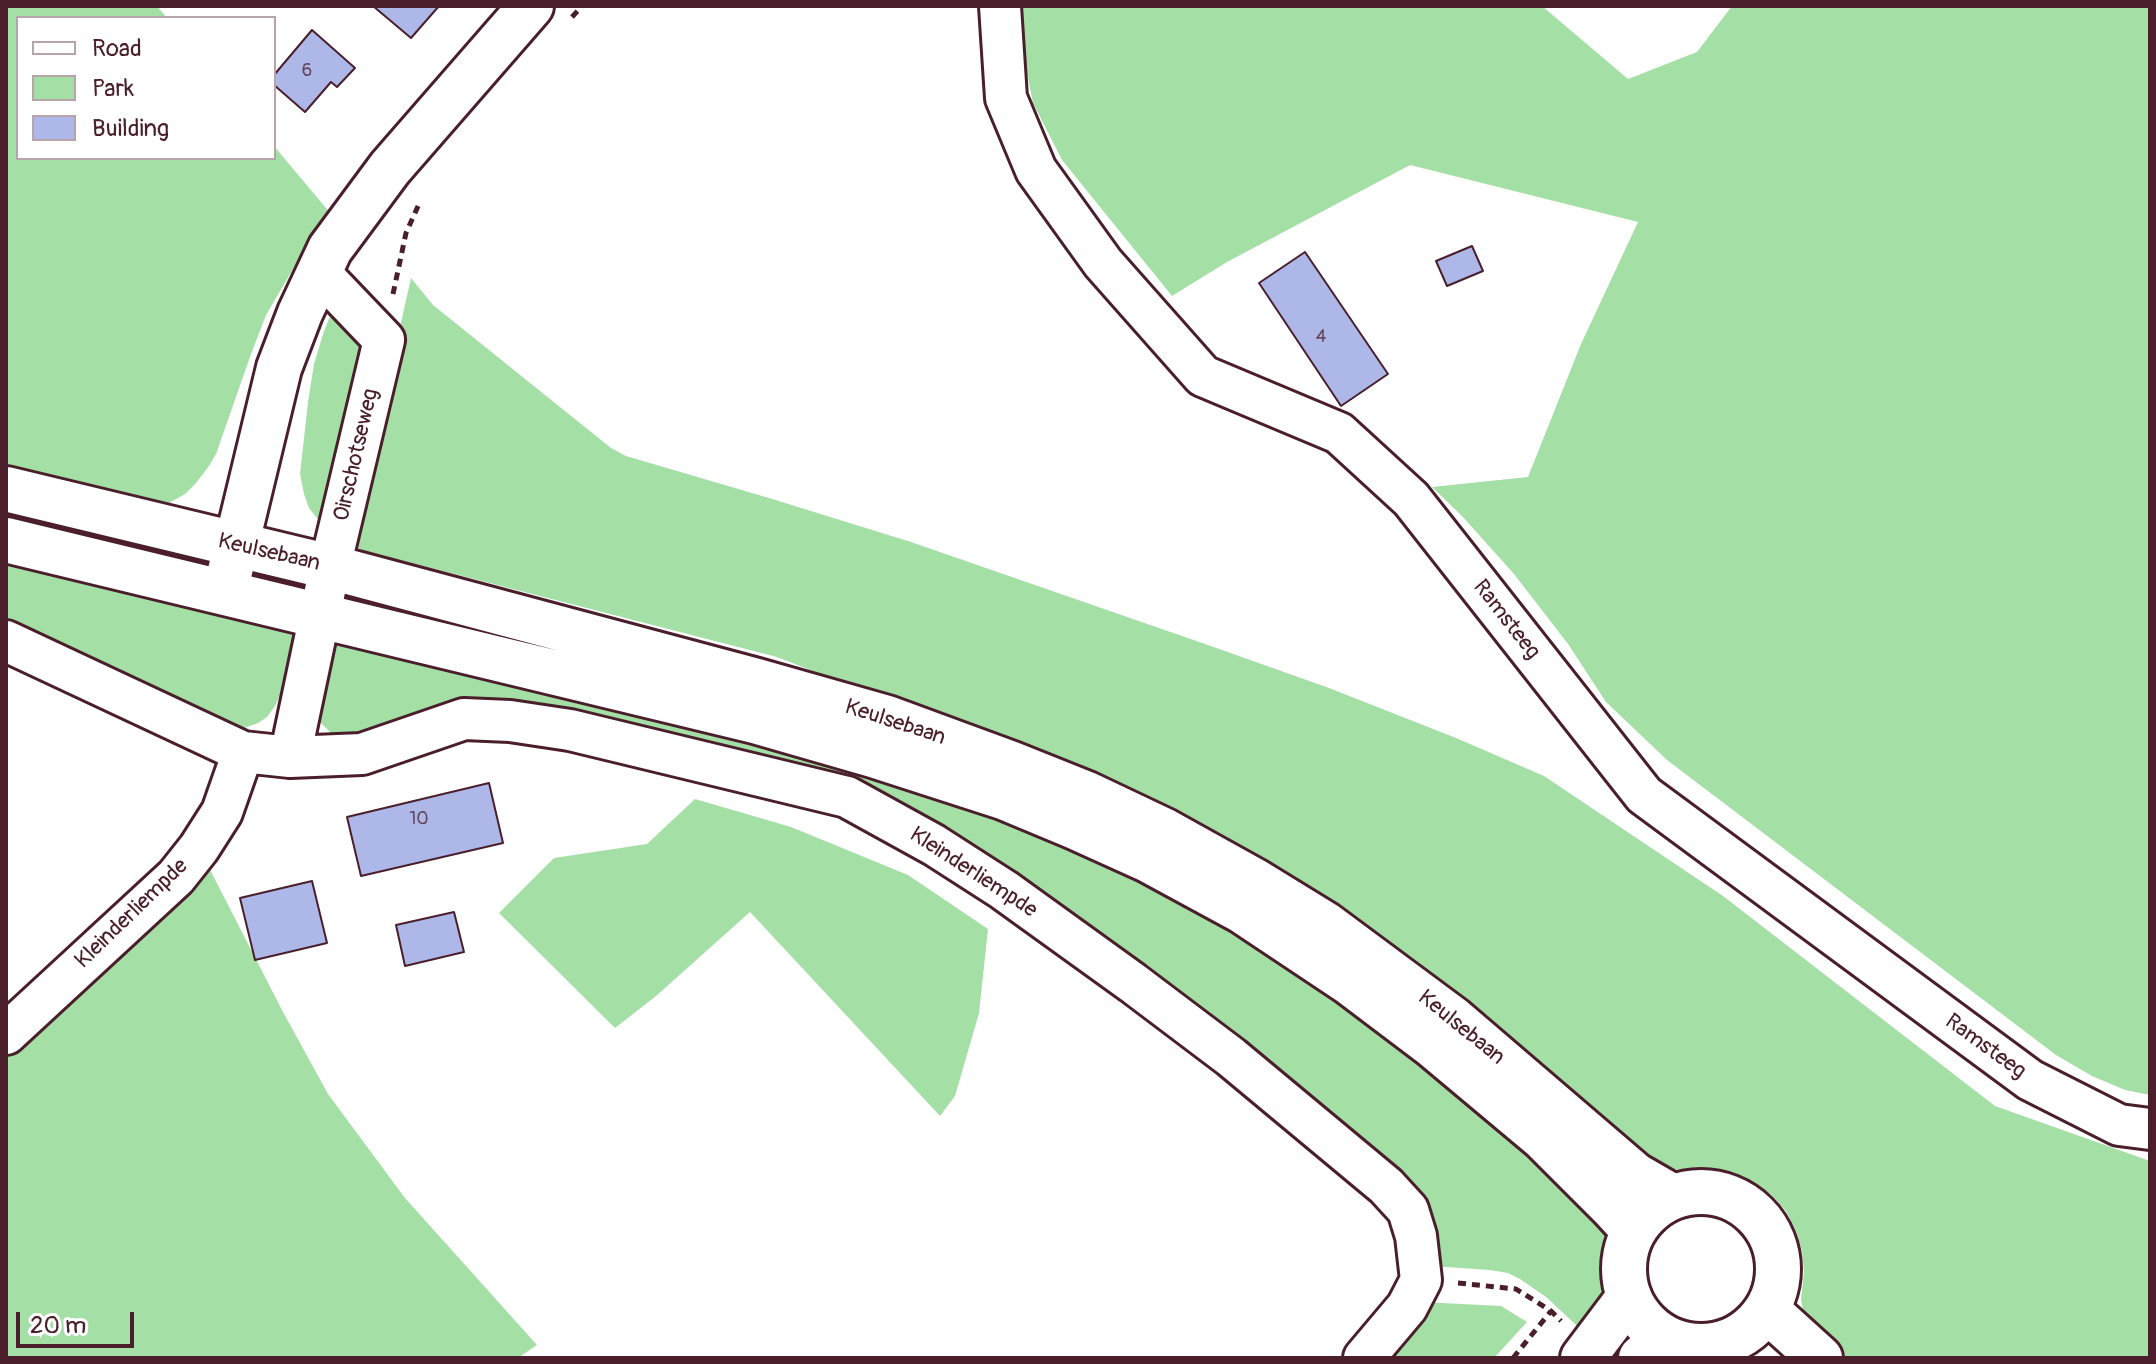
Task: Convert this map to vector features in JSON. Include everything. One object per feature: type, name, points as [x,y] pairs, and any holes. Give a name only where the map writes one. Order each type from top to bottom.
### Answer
[{"type":"main road","points":[[225,592],[279,368],[330,249],[390,168],[531,6]]},
{"type":"main road","name":"Keulsebaan","points":[[6,489],[330,567],[757,681],[887,718],[1087,794],[1165,831],[1325,924],[1453,1019],[1635,1175],[1673,1197]]},
{"type":"main road","name":"Keulsebaan","points":[[6,540],[755,721],[1003,797],[1148,860],[1242,911],[1350,983],[1432,1045],[1543,1138],[1634,1231]]},
{"type":"main road","points":[[1756,1335],[1777,1286],[1778,1260],[1771,1235],[1756,1214],[1735,1199],[1710,1192],[1684,1193],[1650,1210],[1634,1231],[1625,1252],[1624,1275],[1629,1297],[1643,1320],[1653,1348],[1715,1345],[1756,1335],[1820,1358]]},
{"type":"main road","points":[[1587,1354],[1629,1297]]},
{"type":"street","name":"Ramsteeg","points":[[1000,6],[1006,98],[1036,170],[1103,263],[1203,376],[1339,433],[1411,499],[1644,795],[2030,1080],[2119,1125],[2150,1129]]},
{"type":"street","points":[[319,272],[384,340]]},
{"type":"street","name":"Oirschotseweg","points":[[290,757],[319,615],[384,340]]},
{"type":"street","points":[[6,641],[243,752],[290,757]]},
{"type":"street","name":"Kleinderliempde","points":[[290,757],[362,754],[464,719],[510,721],[570,730],[847,797],[934,845],[1004,890],[1121,974],[1231,1057],[1374,1176],[1408,1210],[1416,1236],[1421,1280]]},
{"type":"street","name":"Kleinderliempde","points":[[6,1034],[176,877],[222,812],[243,752]]},
{"type":"street","points":[[1364,1358],[1407,1307],[1421,1280]]},
{"type":"path","points":[[572,17],[582,6]]},
{"type":"path","points":[[384,340],[406,233],[421,199]]},
{"type":"path","points":[[1421,1280],[1516,1289],[1551,1311],[1587,1354]]},
{"type":"path","points":[[1513,1358],[1551,1311]]},
{"type":"green space","points":[[6,6],[157,6],[165,16],[16,16],[16,160],[276,160],[276,148],[331,214],[300,257],[266,315],[216,454],[185,494],[162,507],[6,471]]},
{"type":"green space","points":[[1022,6],[1542,6],[1628,79],[1697,52],[1732,6],[2150,6],[2150,1095],[2125,1090],[2092,1076],[2056,1055],[1667,760],[1606,702],[1568,644],[1514,574],[1432,487],[1528,477],[1581,344],[1638,222],[1410,165],[1227,262],[1172,296],[1062,160],[1033,103],[1020,38]]},
{"type":"green space","points":[[411,278],[433,305],[611,448],[626,456],[911,542],[1208,645],[1329,688],[1544,776],[1723,896],[1995,1106],[2150,1161],[2150,1358],[1840,1358],[1808,1322],[1801,1299],[1804,1272],[1802,1251],[1786,1211],[1772,1195],[1735,1175],[1664,1169],[874,695],[777,657],[351,545]]},
{"type":"green space","points":[[332,311],[350,330],[361,354],[326,530],[309,508],[300,474],[314,364]]},
{"type":"green space","points":[[6,554],[298,626],[282,691],[275,706],[258,723],[233,728],[6,629]]},
{"type":"green space","points":[[324,632],[876,768],[1145,872],[1443,1068],[1607,1229],[1610,1246],[1608,1296],[1590,1338],[1546,1297],[1508,1273],[1431,1266],[1429,1246],[980,857],[544,709],[342,737],[330,732],[315,717]]},
{"type":"green space","points":[[695,799],[791,827],[908,875],[988,929],[979,1013],[955,1096],[940,1116],[750,912],[656,996],[615,1028],[499,913],[554,858],[647,844]]},
{"type":"green space","points":[[206,862],[328,1094],[405,1198],[537,1345],[518,1358],[6,1358],[6,1054],[62,1008]]},
{"type":"green space","points":[[1423,1302],[1501,1306],[1527,1322],[1494,1358],[1386,1358]]},
{"type":"building","points":[[373,6],[439,6],[411,38]]},
{"type":"building","points":[[312,30],[355,68],[337,87],[331,82],[305,112],[276,87],[276,73]]},
{"type":"building","points":[[1472,246],[1483,271],[1447,286],[1436,261]]},
{"type":"building","points":[[1305,252],[1388,374],[1341,406],[1259,283]]},
{"type":"building","points":[[489,783],[503,843],[361,876],[347,817]]},
{"type":"building","points":[[312,881],[327,943],[255,960],[240,898]]},
{"type":"building","points":[[454,912],[464,952],[405,966],[396,925]]}]
